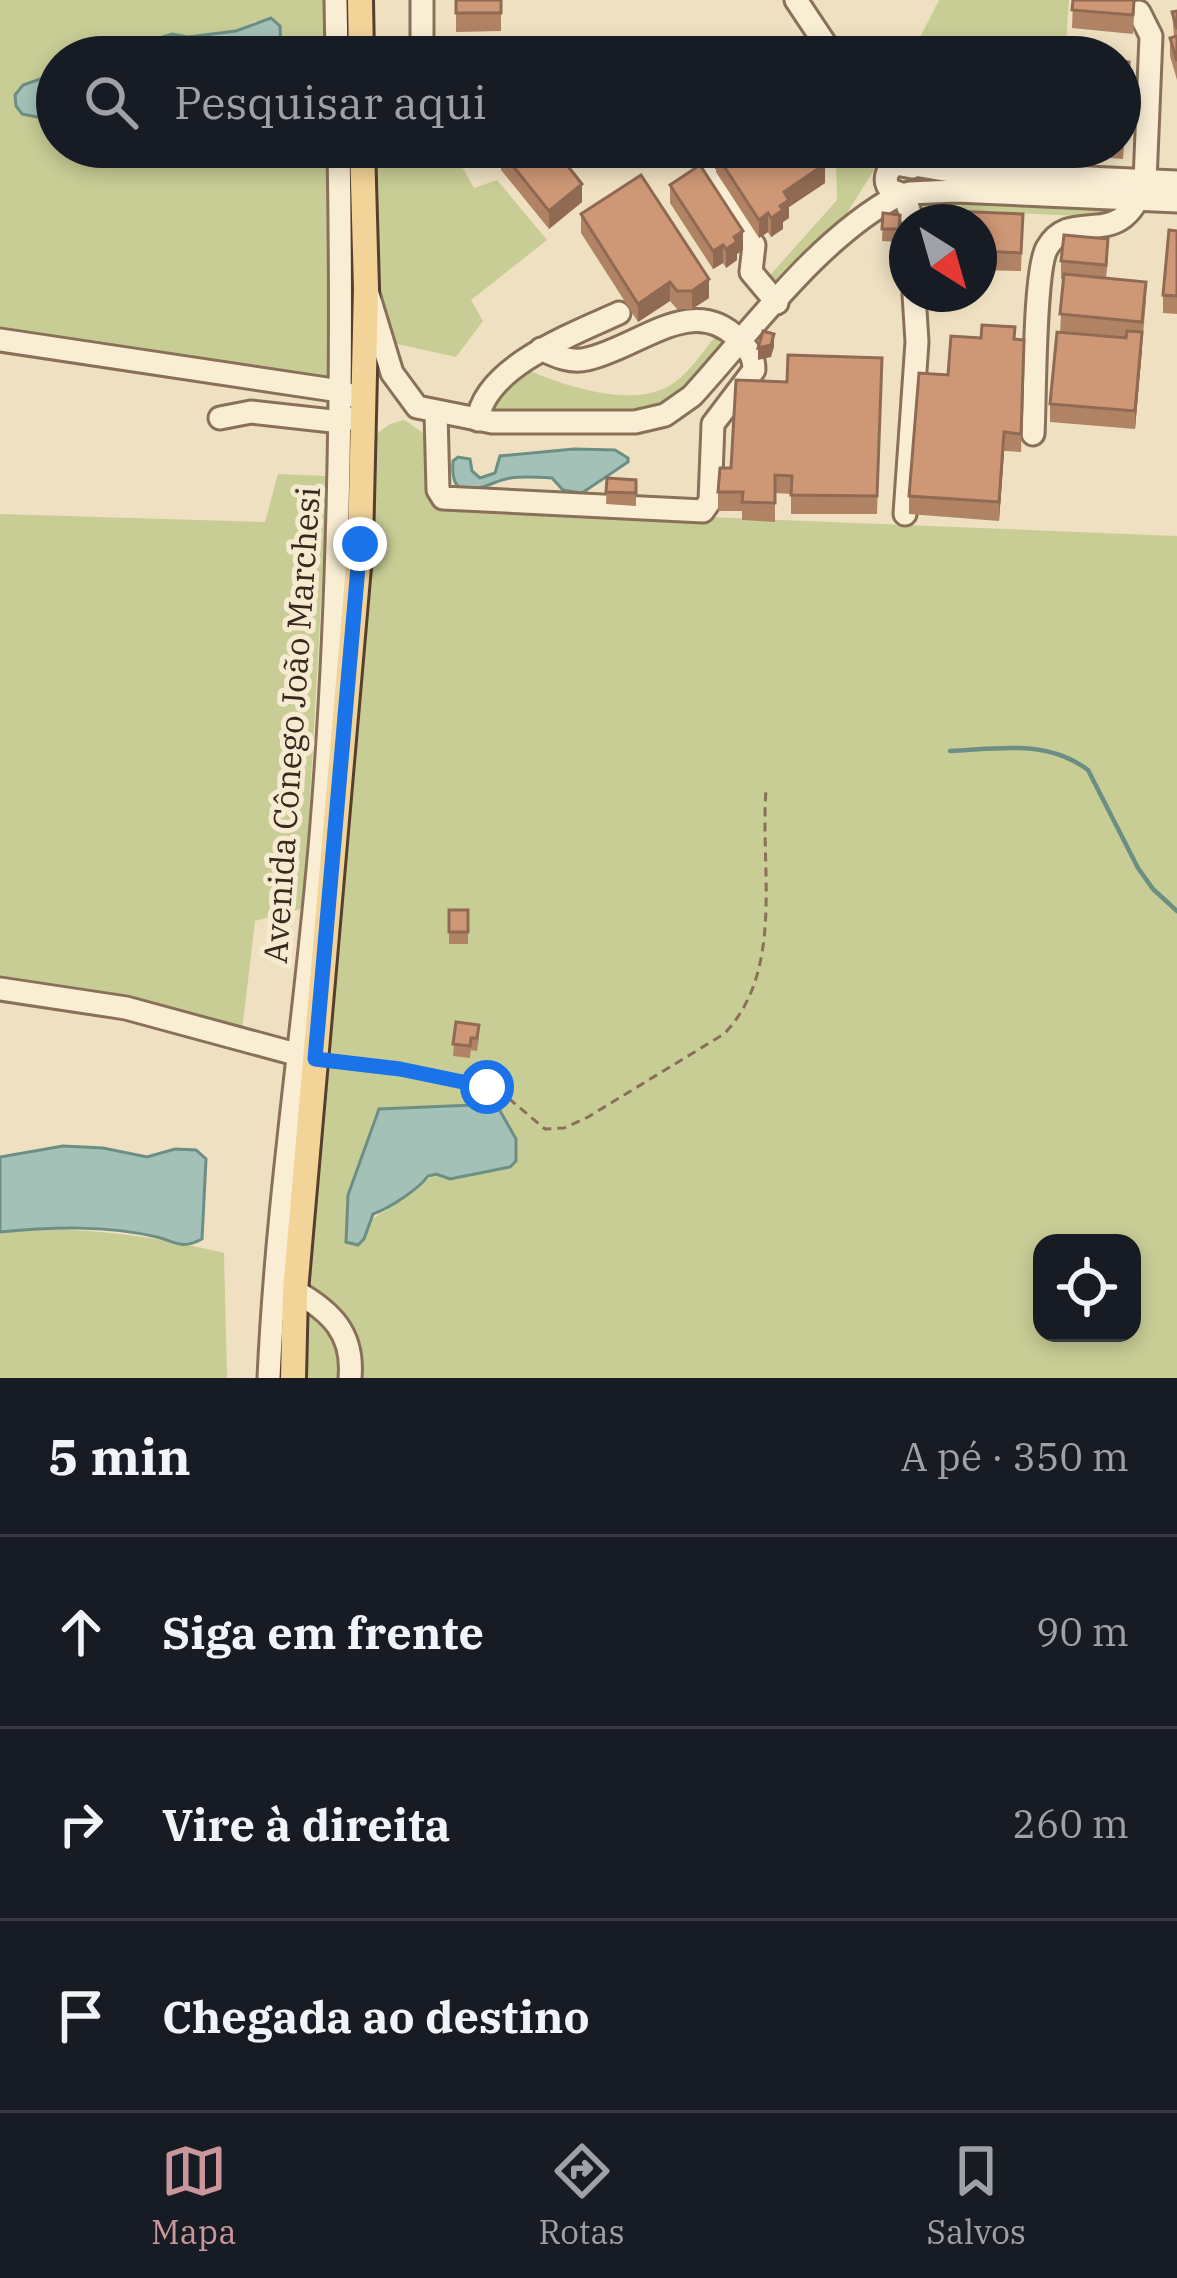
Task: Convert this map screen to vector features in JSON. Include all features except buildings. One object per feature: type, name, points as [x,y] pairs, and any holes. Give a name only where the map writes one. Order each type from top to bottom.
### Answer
[{"type":"main road","points":[[360,0],[361,36]]},
{"type":"main road","points":[[292,1378],[308,1059],[360,544],[354,288],[361,168]]},
{"type":"street","points":[[336,0],[337,36]]},
{"type":"street","points":[[422,0],[422,36]]},
{"type":"street","points":[[796,0],[820,36]]},
{"type":"street","points":[[1033,434],[1041,274],[1048,247],[1064,231],[1116,224],[1142,190],[1151,36],[1138,12]]},
{"type":"street","points":[[340,391],[354,288],[341,168]]},
{"type":"street","points":[[354,288],[398,386],[417,407],[478,419],[651,419],[692,397],[836,237],[889,168]]},
{"type":"street","points":[[836,237],[865,213],[916,186],[912,168]]},
{"type":"street","points":[[936,168],[1142,190],[1177,201]]},
{"type":"street","points":[[1136,168],[1142,190]]},
{"type":"street","points":[[709,177],[754,245],[750,264],[754,279],[777,303]]},
{"type":"street","points":[[904,194],[1142,190],[1177,182]]},
{"type":"street","points":[[904,194],[907,204]]},
{"type":"street","points":[[904,514],[915,312]]},
{"type":"street","points":[[478,419],[485,394],[541,349],[619,313]]},
{"type":"street","points":[[436,412],[438,490],[443,499],[698,514],[710,501],[713,424],[754,370],[752,355],[741,343],[719,321],[691,320],[581,361],[541,349]]},
{"type":"street","points":[[0,340],[340,391],[356,412]]},
{"type":"street","points":[[220,418],[251,412],[356,412]]},
{"type":"street","points":[[0,989],[126,1008],[308,1059],[281,1226],[269,1378]]},
{"type":"street","points":[[295,1292],[342,1328],[351,1358],[350,1378]]},
{"type":"path","points":[[308,1059],[400,1069],[487,1087],[500,1091],[545,1129],[564,1128],[588,1117],[724,1034],[740,1017],[751,995],[764,940],[766,790]]},
{"type":"green space","points":[[0,0],[328,0],[328,36],[277,36],[256,21],[236,31],[196,36],[36,36],[36,80],[23,85],[22,114],[36,117],[36,168],[330,168],[334,382],[0,330]]},
{"type":"green space","points":[[939,0],[1069,0],[1066,36],[921,36]]},
{"type":"green space","points":[[374,168],[463,168],[474,188],[497,180],[547,240],[471,300],[483,321],[456,357],[397,344],[377,278]]},
{"type":"green space","points":[[836,168],[875,168],[847,213],[775,294],[764,282],[837,200]]},
{"type":"green space","points":[[923,199],[1128,207],[1119,218],[997,212],[997,204],[923,204]]},
{"type":"green space","points":[[722,329],[732,340],[675,400],[650,411],[485,413],[489,397],[528,370],[598,392],[654,392],[684,375]]},
{"type":"green space","points":[[404,420],[434,440],[435,506],[1177,536],[1177,1378],[359,1378],[360,1358],[352,1330],[306,1278],[370,548],[375,435]],"holes":[[[473,1105],[499,1109],[506,1118],[346,1242],[348,1195],[375,1115]]]},
{"type":"green space","points":[[278,474],[328,476],[304,908],[255,921],[242,1031],[0,979],[0,514],[265,522]]},
{"type":"green space","points":[[32,1229],[129,1235],[224,1253],[227,1378],[0,1378],[0,1232]]},
{"type":"green space","points":[[304,1313],[334,1339],[339,1378],[302,1378]]},
{"type":"water","points":[[271,18],[280,26],[280,36],[196,36],[236,31]]},
{"type":"water","points":[[36,80],[36,117],[22,114],[16,106],[15,95],[23,85]]},
{"type":"water","points":[[615,450],[628,462],[582,493],[563,490],[552,478],[531,477],[464,490],[453,476],[453,461],[458,457],[470,459],[472,471],[480,478],[495,473],[500,456]]},
{"type":"water","points":[[473,1105],[499,1109],[516,1139],[516,1161],[510,1167],[450,1179],[428,1176],[403,1198],[373,1214],[358,1245],[346,1242],[348,1195],[379,1109]]},
{"type":"water","points":[[63,1146],[147,1157],[175,1149],[196,1150],[206,1159],[202,1239],[184,1245],[138,1233],[78,1228],[0,1232],[0,1157]]},
{"type":"waterway","points":[[950,751],[1039,750],[1088,770],[1138,868],[1177,911]]},
{"type":"route","points":[[360,544],[315,1059],[400,1069],[487,1087]]}]
